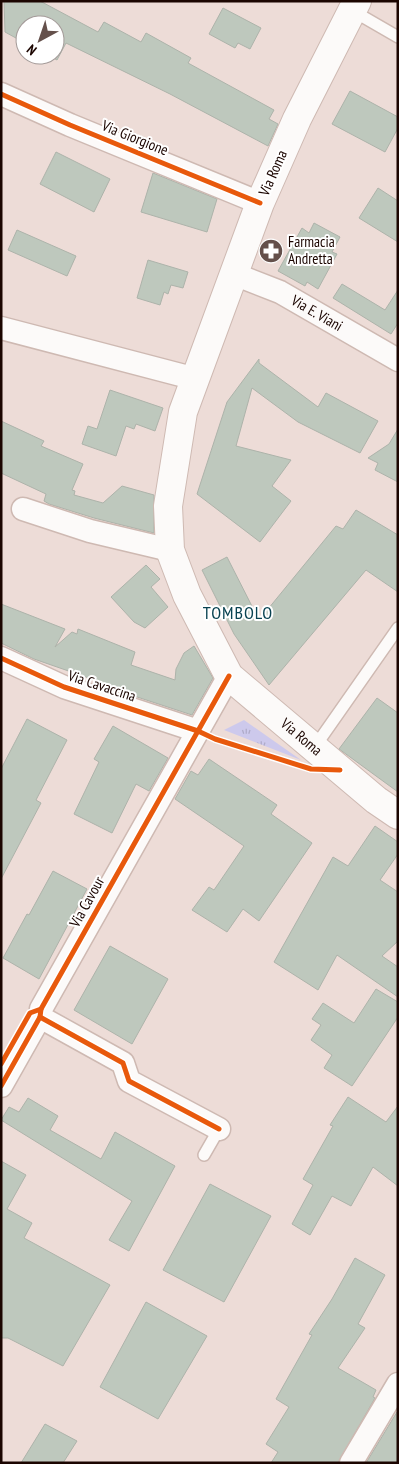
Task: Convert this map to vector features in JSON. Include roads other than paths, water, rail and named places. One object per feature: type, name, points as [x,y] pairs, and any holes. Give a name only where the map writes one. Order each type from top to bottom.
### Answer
[{"type":"main road","name":"Via Roma","points":[[355,6],[297,119],[260,203],[183,412],[168,506],[170,550],[187,595],[229,676],[314,748],[398,815]]},
{"type":"street","name":"Via Giorgione","points":[[1,94],[70,125],[260,203]]},
{"type":"street","name":"Via E. Viani","points":[[234,274],[280,292],[398,360]]},
{"type":"street","points":[[1,328],[196,380]]},
{"type":"street","points":[[23,510],[90,531],[170,550]]},
{"type":"street","name":"Via Cavaccina","points":[[1,658],[64,688],[198,731]]},
{"type":"street","points":[[198,731],[229,676]]},
{"type":"street","name":"Via Cavour","points":[[1,1086],[40,1017],[41,1008],[198,731]]},
{"type":"street","points":[[40,1017],[123,1063],[129,1081],[219,1129]]},
{"type":"street","points":[[351,1463],[398,1384]]},
{"type":"lane","points":[[355,6],[398,37]]},
{"type":"lane","points":[[314,748],[398,628]]},
{"type":"lane","points":[[204,1155],[219,1129]]},
{"type":"place","name":"Farmacia Andretta","points":[[271,251]]},
{"type":"district","name":"TOMBOLO","points":[[238,613]]}]
